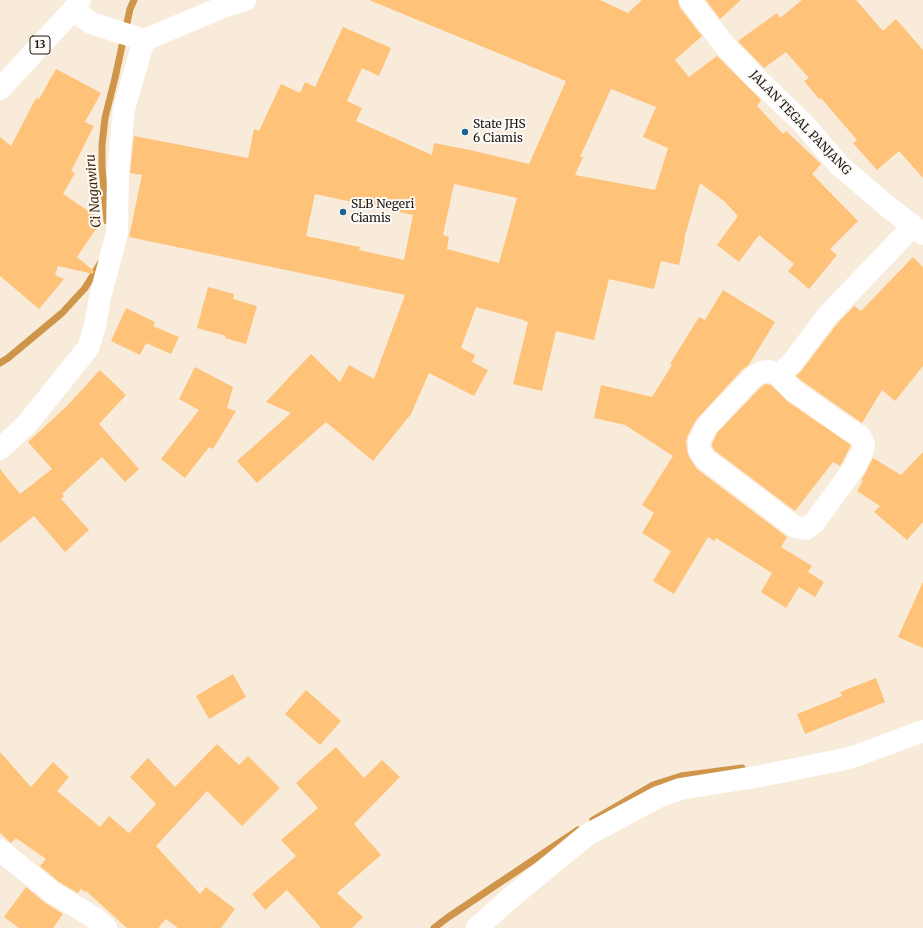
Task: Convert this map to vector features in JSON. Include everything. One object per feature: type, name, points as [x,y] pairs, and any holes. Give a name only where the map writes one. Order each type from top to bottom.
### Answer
[{"type":"main road","points":[[76,5],[91,23],[134,37],[245,0]]},
{"type":"main road","name":"JALAN TEGAL PANJANG","points":[[690,0],[726,47],[803,124],[839,165],[918,230]]},
{"type":"main road","name":"13","points":[[0,90],[76,5]]},
{"type":"main road","points":[[0,449],[27,424],[88,348],[96,326],[100,297],[117,233],[118,171],[124,109],[134,37]]},
{"type":"main road","points":[[778,375],[792,363],[827,316],[918,230]]},
{"type":"main road","points":[[769,371],[778,375],[794,390],[860,436],[864,444],[862,452],[854,468],[814,523],[806,529],[795,527],[705,459],[699,450],[699,441],[707,426],[752,378],[761,372],[769,371]]},
{"type":"main road","points":[[478,928],[508,900],[587,835],[658,797],[680,789],[761,776],[850,758],[923,731]]},
{"type":"main road","points":[[0,850],[52,892],[96,918],[106,928]]},
{"type":"building","points":[[369,0],[600,0],[628,13],[642,0],[678,0],[680,8],[702,36],[675,60],[689,77],[717,56],[761,100],[757,106],[783,134],[786,131],[821,164],[812,174],[858,221],[830,249],[837,255],[809,289],[788,271],[794,264],[759,235],[739,262],[717,245],[738,216],[724,201],[700,183],[684,239],[679,265],[661,261],[654,289],[609,279],[594,340],[556,331],[542,391],[513,384],[528,322],[476,307],[461,348],[475,355],[472,362],[488,370],[474,396],[429,373],[411,414],[373,461],[326,422],[257,483],[237,461],[291,413],[266,402],[311,354],[340,382],[349,365],[374,379],[405,295],[129,237],[142,175],[130,173],[134,136],[248,158],[254,129],[259,131],[281,84],[300,93],[305,82],[315,87],[343,27],[391,48],[379,76],[362,68],[347,101],[362,108],[356,121],[432,155],[434,143],[529,164],[566,81]],"holes":[[[611,89],[656,107],[643,137],[668,148],[655,190],[575,175],[583,157],[580,157]],[[454,184],[517,198],[499,263],[447,249],[449,237],[443,235]],[[315,194],[413,215],[404,260],[359,250],[360,247],[306,236]]]},
{"type":"building","points":[[706,0],[741,0],[720,19]]},
{"type":"building","points":[[802,0],[856,0],[883,31],[896,19],[923,50],[923,178],[899,151],[877,170],[853,143],[857,140],[821,98],[819,99],[804,81],[809,78],[786,52],[764,68],[738,41],[777,13],[780,18]]},
{"type":"building","points":[[56,69],[101,93],[85,122],[94,126],[71,171],[75,173],[63,194],[102,220],[77,257],[94,271],[93,274],[58,266],[55,275],[64,279],[39,309],[0,276],[0,137],[11,146],[36,98],[39,99]]},
{"type":"building","points":[[913,257],[923,267],[923,366],[895,401],[882,390],[862,423],[796,376],[837,324],[854,306],[861,311]]},
{"type":"building","points":[[208,287],[234,294],[233,299],[257,306],[246,344],[225,338],[226,336],[197,328]]},
{"type":"building","points":[[723,290],[775,322],[748,366],[743,369],[696,420],[686,441],[687,450],[689,457],[697,469],[787,537],[781,547],[812,566],[808,572],[824,582],[815,597],[799,587],[786,608],[761,592],[772,573],[716,538],[714,541],[708,537],[674,594],[653,581],[671,551],[642,533],[654,513],[642,505],[673,456],[625,425],[594,418],[601,385],[652,397],[699,317],[705,320]]},
{"type":"building","points":[[126,308],[155,322],[153,326],[179,337],[171,354],[146,343],[140,355],[111,341]]},
{"type":"building","points":[[195,367],[233,387],[227,408],[236,411],[213,449],[209,447],[185,478],[161,459],[199,410],[179,399]]},
{"type":"building","points":[[100,370],[126,395],[99,424],[139,469],[125,482],[102,457],[62,494],[64,496],[61,499],[89,530],[65,552],[34,516],[0,543],[0,469],[20,494],[52,469],[28,442],[67,406]]},
{"type":"building","points":[[765,384],[771,385],[787,401],[851,445],[840,466],[833,462],[795,511],[714,450],[712,446],[717,433]]},
{"type":"building","points":[[923,452],[923,522],[907,540],[874,512],[880,506],[857,491],[873,458],[901,475]]},
{"type":"building","points":[[923,582],[923,648],[898,637]]},
{"type":"building","points":[[233,674],[246,697],[209,719],[196,696]]},
{"type":"building","points":[[876,678],[885,702],[805,734],[797,714],[842,696],[840,692]]},
{"type":"building","points":[[306,690],[341,721],[320,745],[285,714]]},
{"type":"building","points":[[217,744],[239,765],[248,756],[280,788],[242,826],[207,791],[156,846],[200,894],[206,887],[235,909],[221,928],[178,928],[166,919],[158,928],[127,928],[86,891],[85,892],[81,889],[78,893],[59,882],[40,866],[46,859],[16,838],[11,843],[0,833],[0,752],[31,787],[53,762],[69,777],[57,791],[100,827],[109,816],[129,833],[156,804],[130,777],[148,758],[175,787]]},
{"type":"building","points":[[336,747],[364,778],[382,760],[400,777],[354,824],[381,855],[337,893],[363,917],[352,928],[321,928],[287,890],[265,910],[252,894],[296,856],[281,840],[318,808],[296,783]]},
{"type":"building","points":[[26,887],[44,902],[63,914],[53,928],[19,928],[4,917]]},
{"type":"waterway","name":"Ci Nagawiru","points":[[107,221],[102,168],[102,145],[105,118],[130,9],[134,0]]},
{"type":"waterway","name":"Ci Nagawiru","points":[[0,363],[62,313],[85,288],[101,262]]},
{"type":"waterway","points":[[593,820],[653,785],[681,776],[742,768]]},
{"type":"waterway","points":[[434,928],[578,830]]},
{"type":"place","name":"State JHS 6 Ciamis","points":[[465,132]]},
{"type":"place","name":"SLB Negeri Ciamis","points":[[343,212]]}]
